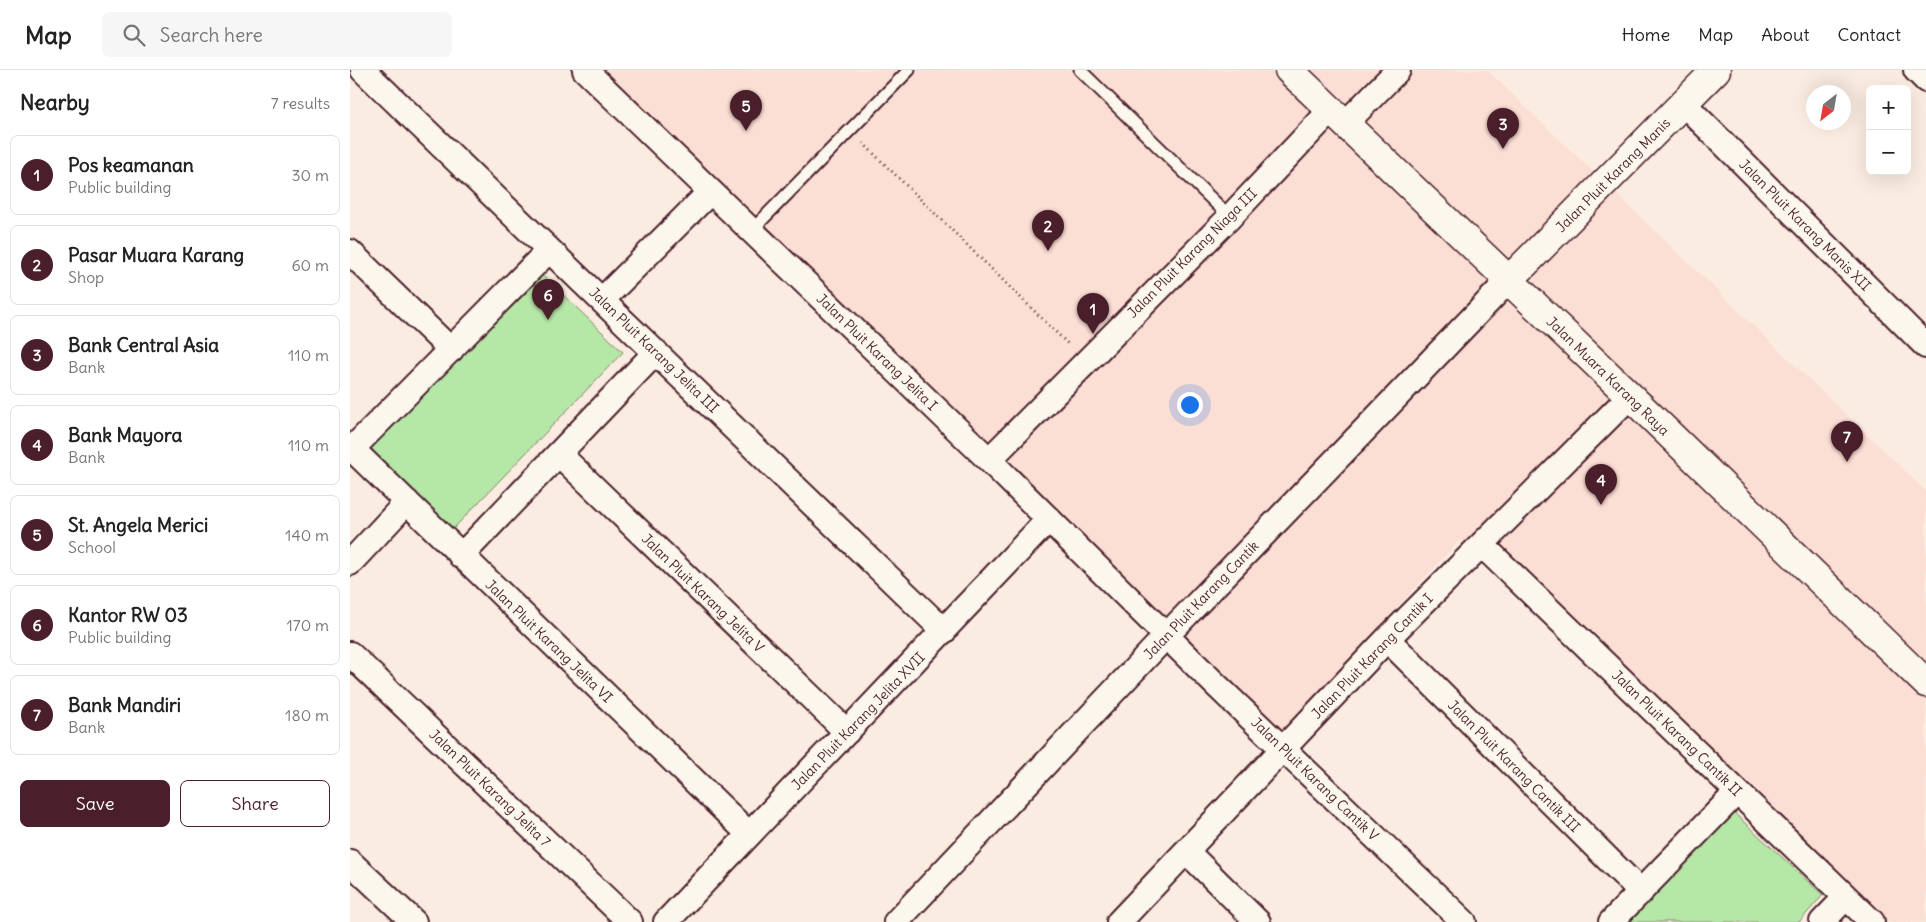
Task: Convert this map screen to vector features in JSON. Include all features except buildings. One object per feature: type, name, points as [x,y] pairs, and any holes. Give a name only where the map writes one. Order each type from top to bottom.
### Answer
[{"type":"street","name":"Jalan Pluit Karang Jelita III","points":[[363,70],[944,631]]},
{"type":"street","name":"Jalan Pluit Karang Jelita I","points":[[585,70],[989,460],[1166,636]]},
{"type":"street","name":"Jalan Muara Karang Raya","points":[[1289,70],[1630,396],[1926,683]]},
{"type":"street","name":"Jalan Pluit Karang Niaga III","points":[[989,460],[1230,217],[1338,117],[1398,70]]},
{"type":"street","name":"Jalan Pluit Karang Manis","points":[[1509,280],[1716,70]]},
{"type":"street","points":[[1916,70],[1926,80]]},
{"type":"street","name":"Jalan Pluit Karang Manis XII","points":[[1684,104],[1926,346]]},
{"type":"street","points":[[602,300],[710,192]]},
{"type":"street","points":[[351,448],[452,350],[549,250]]},
{"type":"street","points":[[350,252],[452,350]]},
{"type":"street","name":"Jalan Pluit Karang Cantik","points":[[896,922],[1166,636],[1509,280]]},
{"type":"street","points":[[461,556],[656,352]]},
{"type":"street","name":"Jalan Pluit Karang Cantik I","points":[[1120,922],[1387,639],[1630,396]]},
{"type":"street","name":"Jalan Pluit Karang Jelita VI","points":[[351,448],[749,834]]},
{"type":"street","name":"Jalan Pluit Karang Jelita V","points":[[559,454],[847,732]]},
{"type":"street","points":[[350,563],[407,502]]},
{"type":"street","name":"Jalan Pluit Karang Jelita XVII","points":[[666,922],[1049,519]]},
{"type":"street","name":"Jalan Pluit Karang Cantik II","points":[[1482,545],[1872,922]]},
{"type":"street","name":"Jalan Pluit Karang Cantik V","points":[[1166,636],[1464,922]]},
{"type":"street","name":"Jalan Pluit Karang Cantik III","points":[[1387,639],[1641,892]]},
{"type":"street","name":"Jalan Pluit Karang Jelita 7","points":[[350,654],[630,922]]},
{"type":"street","points":[[1612,922],[1737,792]]},
{"type":"street","points":[[1187,852],[1258,922]]},
{"type":"street","points":[[350,862],[414,922]]},
{"type":"street","points":[[1822,922],[1846,897]]},
{"type":"lane","points":[[752,230],[909,70]]},
{"type":"lane","points":[[1080,70],[1230,217]]},
{"type":"path","points":[[850,130],[1086,361]]},
{"type":"shaded area","points":[[605,70],[1487,70],[1926,491],[1926,922],[1852,922],[1460,540],[1281,731],[595,79]]},
{"type":"green space","points":[[537,270],[623,352],[452,530],[366,448]]},
{"type":"green space","points":[[1733,812],[1823,895],[1799,922],[1630,922]]},
{"type":"place","name":"St. Angela Merici","points":[[746,131]]},
{"type":"place","name":"Bank Central Asia","points":[[1503,149]]},
{"type":"place","name":"Pasar Muara Karang","points":[[1048,251]]},
{"type":"place","name":"Kantor RW 03","points":[[548,320]]},
{"type":"place","name":"Pos keamanan","points":[[1093,334]]},
{"type":"place","name":"Bank Mandiri","points":[[1847,462]]},
{"type":"place","name":"Bank Mayora","points":[[1601,505]]}]
